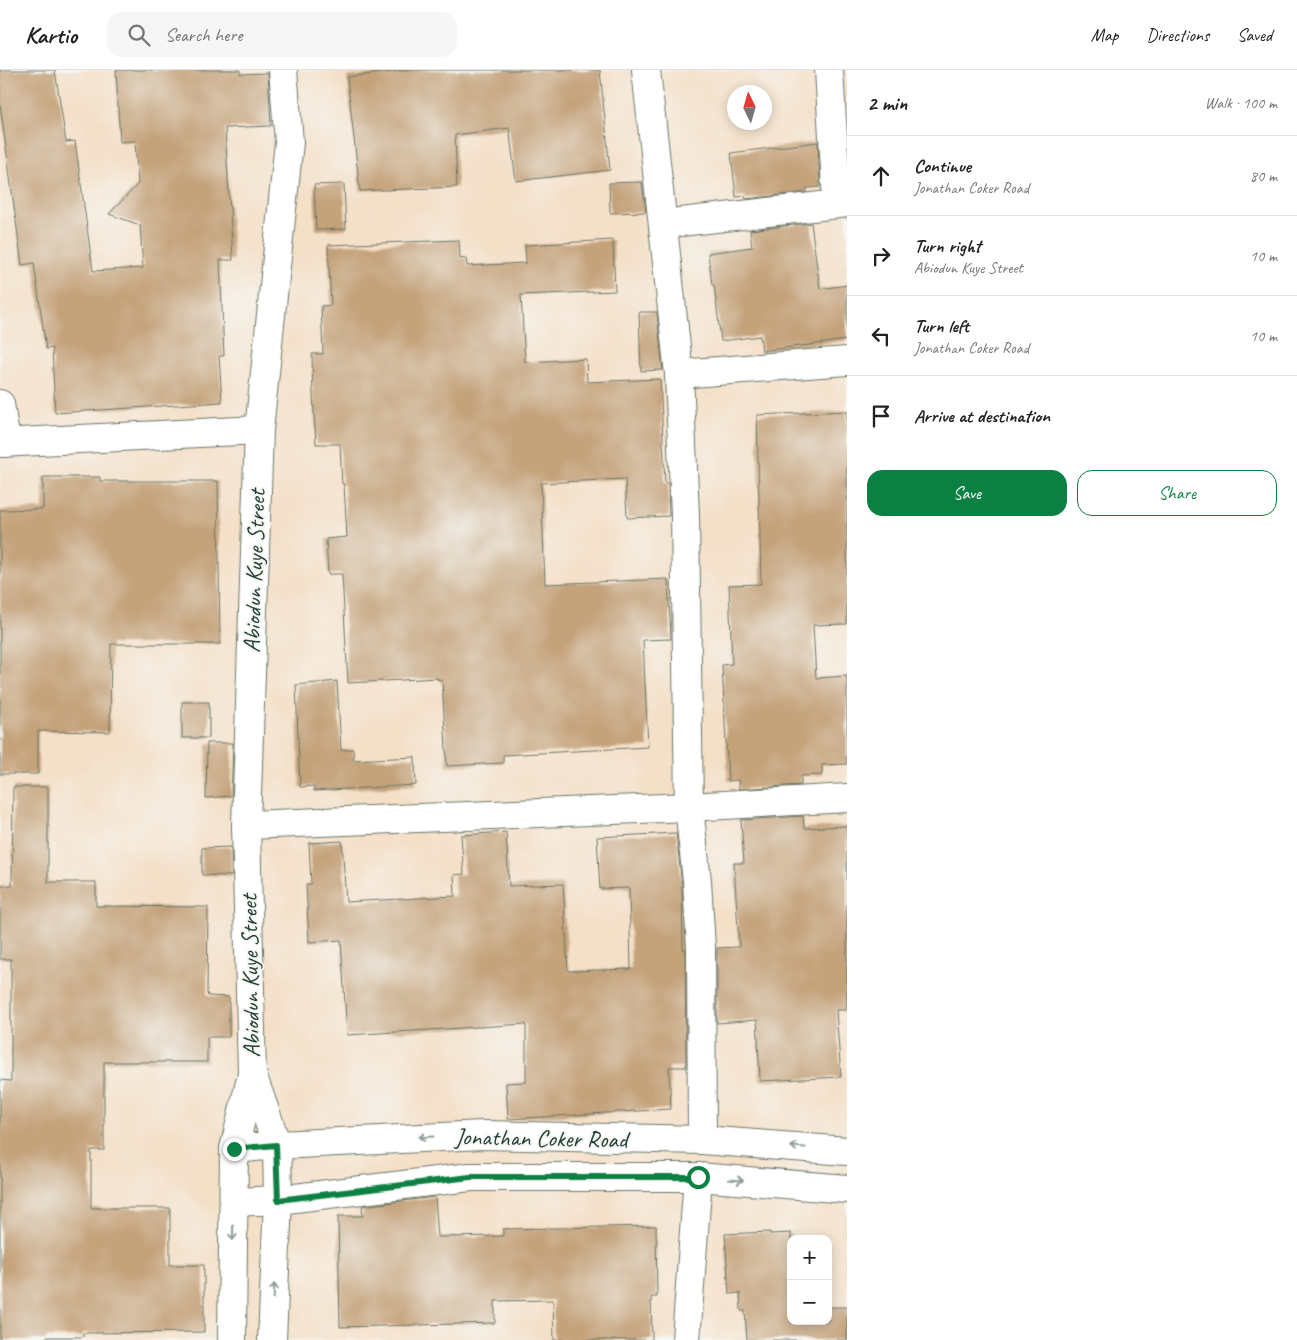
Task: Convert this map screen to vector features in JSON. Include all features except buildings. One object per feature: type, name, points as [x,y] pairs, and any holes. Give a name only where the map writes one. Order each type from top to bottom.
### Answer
[{"type":"street","name":"Abiodun Kuye Street","points":[[232,1340],[234,1149],[252,1074],[246,825],[259,430],[289,142],[283,70]]},
{"type":"street","points":[[646,70],[679,374],[685,515],[689,807],[697,881],[701,948],[702,1140]]},
{"type":"street","points":[[663,224],[842,203],[829,70]]},
{"type":"street","points":[[679,374],[847,362]]},
{"type":"street","points":[[0,404],[3,443],[259,430]]},
{"type":"street","points":[[246,825],[689,807],[847,798]]},
{"type":"street","name":"Abiodun Kuye Street","points":[[252,1074],[276,1145],[278,1200],[272,1340]]},
{"type":"street","name":"Jonathan Coker Road","points":[[234,1149],[276,1145],[483,1135],[702,1140],[847,1151]]},
{"type":"street","name":"Jonathan Coker Road","points":[[234,1202],[278,1200],[470,1177],[698,1177],[847,1189]]},
{"type":"street","points":[[686,1340],[698,1177]]},
{"type":"route","points":[[234,1149],[276,1145],[278,1200],[470,1177],[698,1177]]}]
